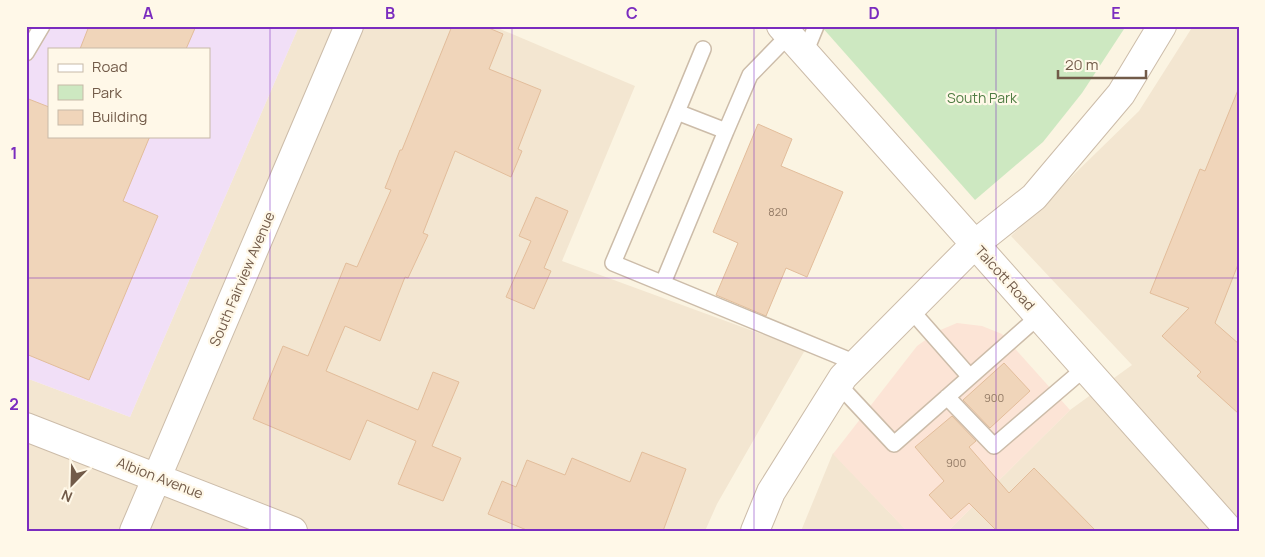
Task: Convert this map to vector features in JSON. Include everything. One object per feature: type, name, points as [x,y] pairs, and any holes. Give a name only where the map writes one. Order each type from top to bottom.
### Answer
[{"type":"street","name":"South Fairview Avenue","points":[[134,531],[349,26]]},
{"type":"street","points":[[755,531],[771,492],[842,377],[975,244],[1034,197],[1121,94],[1162,26]]},
{"type":"street","name":"Talcott Road","points":[[792,38],[1230,531]]},
{"type":"street","name":"Albion Avenue","points":[[26,427],[293,531]]},
{"type":"lane","points":[[26,53],[42,26]]},
{"type":"lane","points":[[662,283],[750,75],[792,38],[816,26]]},
{"type":"lane","points":[[703,49],[613,263],[856,364]]},
{"type":"lane","points":[[677,112],[726,131]]},
{"type":"lane","points":[[910,309],[970,377]]},
{"type":"lane","points":[[838,384],[894,444],[1039,316]]},
{"type":"lane","points":[[947,397],[994,446],[1085,368]]},
{"type":"shaded area","points":[[26,26],[299,26],[130,417],[26,378]]},
{"type":"shaded area","points":[[299,26],[493,26],[635,86],[562,261],[805,350],[717,504],[705,531],[26,531],[26,378],[130,417]]},
{"type":"shaded area","points":[[1193,26],[1239,26],[1239,531],[948,531],[1070,410],[1132,365],[1011,236],[1139,111]]},
{"type":"shaded area","points":[[957,323],[982,326],[1002,334],[1070,410],[948,531],[907,531],[833,454],[917,346],[938,331]]},
{"type":"shaded area","points":[[833,453],[907,531],[801,531]]},
{"type":"green space","name":"South Park","points":[[821,26],[1126,26],[1082,93],[1043,142],[975,200]]},
{"type":"building","points":[[89,26],[196,26],[186,48],[80,48]]},
{"type":"building","points":[[452,26],[484,26],[503,34],[489,69],[541,90],[518,149],[522,151],[511,177],[455,151],[423,233],[428,235],[408,278],[405,277],[380,341],[345,326],[326,371],[418,410],[433,372],[459,382],[432,446],[461,458],[443,501],[398,484],[416,441],[367,420],[350,460],[253,419],[283,346],[308,356],[346,263],[357,267],[391,190],[385,188]]},
{"type":"building","points":[[1238,90],[1239,262],[1215,323],[1239,344],[1239,414],[1197,376],[1201,372],[1162,336],[1189,308],[1150,293],[1200,169],[1205,171]]},
{"type":"building","points":[[26,98],[48,107],[48,138],[149,138],[123,201],[158,216],[89,380],[26,354]]},
{"type":"building","points":[[758,124],[792,139],[781,166],[843,192],[807,277],[786,268],[766,316],[716,295],[738,243],[713,232]]},
{"type":"building","points":[[536,197],[568,211],[544,268],[551,271],[534,309],[506,297],[531,241],[519,236]]},
{"type":"building","points":[[1004,363],[1030,391],[990,428],[963,400]]},
{"type":"building","points":[[952,416],[976,441],[969,447],[1009,493],[1034,468],[1096,531],[997,531],[969,503],[951,519],[929,495],[944,481],[915,447]]},
{"type":"building","points":[[642,452],[686,469],[663,531],[529,531],[488,514],[502,481],[516,487],[527,460],[565,475],[572,458],[630,482]]}]
